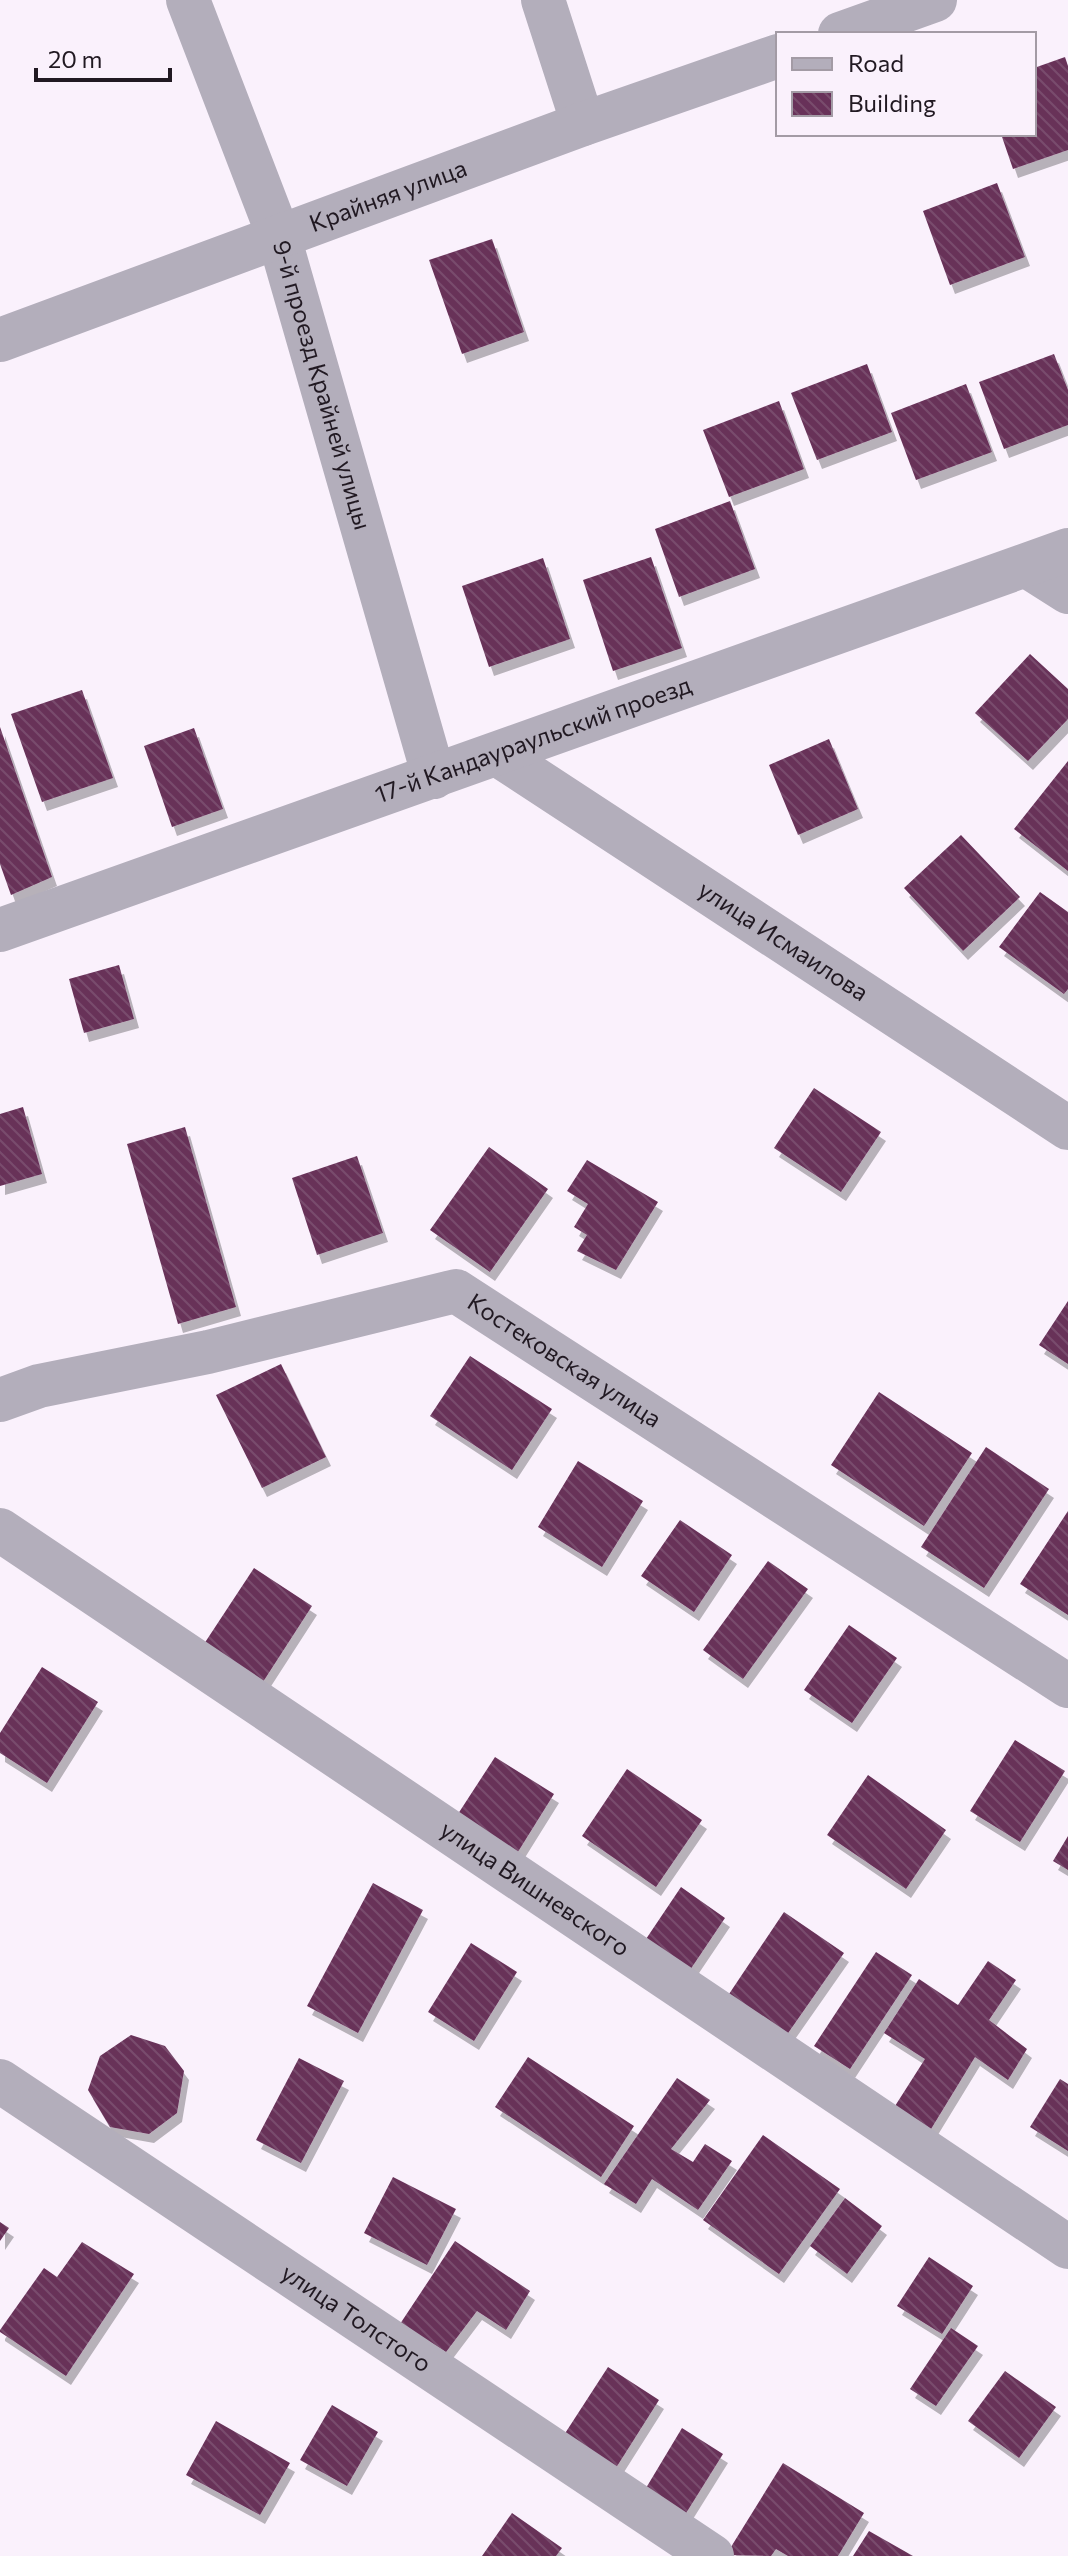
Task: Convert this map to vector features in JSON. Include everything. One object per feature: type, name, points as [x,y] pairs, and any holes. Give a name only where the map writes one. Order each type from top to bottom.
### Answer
[{"type":"street","name":"9-й проезд Крайней улицы","points":[[188,0],[279,237],[434,777]]},
{"type":"street","points":[[543,0],[583,124]]},
{"type":"street","points":[[845,32],[924,2]]},
{"type":"street","name":"Крайняя улица","points":[[0,340],[583,124],[776,57]]},
{"type":"street","name":"17-й Кандаураульский проезд","points":[[0,930],[1068,550]]},
{"type":"street","points":[[1027,566],[1068,592]]},
{"type":"street","name":"улица Исмаилова","points":[[497,754],[1068,1128]]},
{"type":"street","name":"Костековская улица","points":[[0,1400],[39,1386],[208,1352],[456,1291],[1068,1686]]},
{"type":"street","name":"улица Вишневского","points":[[0,1530],[1068,2247]]},
{"type":"street","name":"улица Толстого","points":[[0,2081],[712,2556]]},
{"type":"building","points":[[1065,57],[1068,66],[1068,150],[1013,169],[1002,136],[1036,136],[1036,67]]},
{"type":"building","points":[[997,183],[1025,257],[950,285],[923,211]]},
{"type":"building","points":[[492,239],[524,332],[462,354],[429,260]]},
{"type":"building","points":[[1054,354],[1068,390],[1068,425],[1004,449],[979,382]]},
{"type":"building","points":[[867,364],[892,432],[817,460],[791,393]]},
{"type":"building","points":[[966,384],[992,452],[916,480],[891,413]]},
{"type":"building","points":[[779,401],[804,469],[729,497],[703,430]]},
{"type":"building","points":[[730,501],[755,569],[679,597],[655,529]]},
{"type":"building","points":[[651,557],[682,648],[613,671],[583,580]]},
{"type":"building","points":[[543,558],[570,639],[489,667],[462,586]]},
{"type":"building","points":[[1030,654],[1068,689],[1068,719],[1028,761],[975,713]]},
{"type":"building","points":[[82,690],[113,778],[42,802],[11,714]]},
{"type":"building","points":[[0,727],[52,877],[11,895],[0,864]]},
{"type":"building","points":[[194,728],[223,809],[172,827],[144,746]]},
{"type":"building","points":[[829,739],[858,809],[798,835],[769,765]]},
{"type":"building","points":[[1068,761],[1068,871],[1014,829]]},
{"type":"building","points":[[961,835],[1020,897],[963,951],[904,888]]},
{"type":"building","points":[[1040,892],[1068,912],[1068,989],[1064,994],[999,947]]},
{"type":"building","points":[[119,965],[134,1019],[84,1033],[69,979]]},
{"type":"building","points":[[814,1088],[881,1132],[841,1192],[774,1148]]},
{"type":"building","points":[[23,1107],[42,1174],[0,1186],[0,1114]]},
{"type":"building","points":[[185,1127],[236,1307],[178,1324],[127,1144]]},
{"type":"building","points":[[489,1147],[548,1189],[490,1272],[430,1230]]},
{"type":"building","points":[[357,1156],[383,1233],[317,1255],[292,1178]]},
{"type":"building","points":[[587,1160],[658,1202],[616,1270],[577,1251],[587,1235],[574,1227],[588,1204],[567,1191]]},
{"type":"building","points":[[1068,1301],[1068,1364],[1039,1345]]},
{"type":"building","points":[[470,1356],[552,1409],[512,1470],[430,1416]]},
{"type":"building","points":[[281,1364],[326,1457],[262,1488],[216,1395]]},
{"type":"building","points":[[879,1392],[972,1453],[924,1526],[831,1465]]},
{"type":"building","points":[[986,1447],[1049,1489],[984,1588],[921,1547]]},
{"type":"building","points":[[578,1461],[643,1501],[602,1567],[538,1527]]},
{"type":"building","points":[[1068,1511],[1068,1615],[1020,1584]]},
{"type":"building","points":[[680,1520],[732,1555],[694,1612],[641,1576]]},
{"type":"building","points":[[768,1561],[808,1589],[743,1679],[703,1650]]},
{"type":"building","points":[[254,1568],[312,1606],[261,1685],[202,1647]]},
{"type":"building","points":[[849,1625],[897,1658],[852,1723],[804,1690]]},
{"type":"building","points":[[42,1667],[98,1702],[47,1783],[0,1753],[0,1733]]},
{"type":"building","points":[[1015,1740],[1065,1771],[1020,1842],[970,1811]]},
{"type":"building","points":[[495,1757],[554,1794],[516,1855],[456,1817]]},
{"type":"building","points":[[627,1769],[702,1820],[656,1887],[582,1836]]},
{"type":"building","points":[[868,1775],[946,1830],[906,1889],[827,1835]]},
{"type":"building","points":[[1068,1836],[1068,1870],[1053,1861]]},
{"type":"building","points":[[373,1883],[423,1910],[358,2033],[307,2006]]},
{"type":"building","points":[[681,1887],[725,1918],[690,1970],[646,1939]]},
{"type":"building","points":[[784,1912],[844,1953],[786,2036],[727,1997]]},
{"type":"building","points":[[471,1943],[517,1972],[474,2041],[428,2012]]},
{"type":"building","points":[[876,1952],[912,1975],[850,2069],[814,2046]]},
{"type":"building","points":[[988,1961],[1016,1980],[989,2020],[1027,2049],[1008,2080],[975,2057],[931,2129],[895,2106],[925,2059],[884,2033],[919,1979],[958,2005]]},
{"type":"building","points":[[131,2035],[165,2046],[184,2071],[177,2113],[149,2134],[110,2127],[88,2090],[100,2056]]},
{"type":"building","points":[[528,2057],[634,2126],[601,2177],[495,2107]]},
{"type":"building","points":[[299,2058],[344,2081],[301,2163],[256,2140]]},
{"type":"building","points":[[677,2078],[710,2100],[671,2149],[693,2162],[705,2144],[732,2161],[698,2210],[652,2179],[636,2204],[604,2184]]},
{"type":"building","points":[[1060,2079],[1068,2084],[1068,2151],[1030,2127]]},
{"type":"building","points":[[763,2135],[840,2189],[779,2274],[703,2220]]},
{"type":"building","points":[[393,2177],[456,2209],[427,2265],[364,2233]]},
{"type":"building","points":[[845,2198],[882,2226],[847,2274],[810,2246]]},
{"type":"building","points":[[0,2222],[9,2228],[0,2241]]},
{"type":"building","points":[[455,2241],[530,2291],[506,2330],[477,2311],[446,2352],[400,2324]]},
{"type":"building","points":[[82,2242],[134,2274],[66,2376],[0,2330],[44,2268],[57,2277]]},
{"type":"building","points":[[929,2257],[973,2286],[942,2334],[897,2306]]},
{"type":"building","points":[[951,2328],[978,2346],[936,2406],[910,2389]]},
{"type":"building","points":[[608,2367],[659,2400],[614,2471],[562,2438]]},
{"type":"building","points":[[1005,2371],[1056,2407],[1019,2458],[968,2421]]},
{"type":"building","points":[[332,2405],[378,2432],[347,2486],[300,2460]]},
{"type":"building","points":[[216,2421],[290,2463],[260,2515],[186,2475]]},
{"type":"building","points":[[682,2428],[723,2454],[683,2518],[643,2493]]},
{"type":"building","points":[[783,2463],[864,2513],[838,2556],[788,2556],[776,2549],[771,2556],[726,2555]]},
{"type":"building","points":[[512,2513],[562,2548],[556,2556],[482,2556]]},
{"type":"building","points":[[869,2531],[913,2556],[853,2556]]}]
